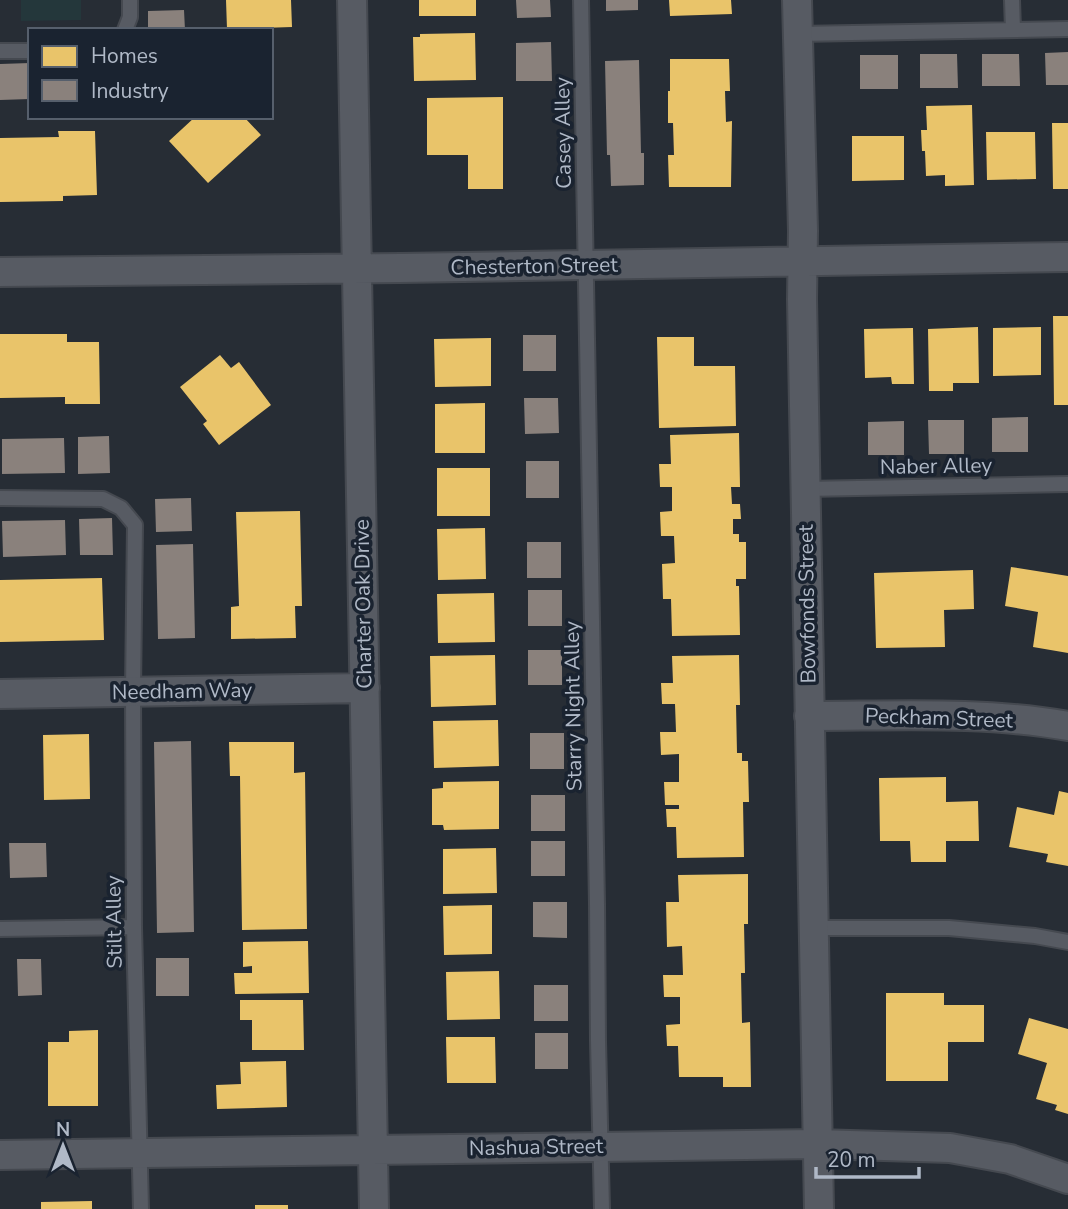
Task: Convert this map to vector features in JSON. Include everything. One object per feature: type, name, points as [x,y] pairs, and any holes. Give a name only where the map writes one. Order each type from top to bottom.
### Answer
[{"type":"street","name":"Charter Oak Drive","points":[[352,0],[374,1209]]},
{"type":"street","name":"Bowfonds Street","points":[[797,0],[819,1209]]},
{"type":"street","name":"Chesterton Street","points":[[0,272],[1068,257]]},
{"type":"street","name":"Needham Way","points":[[0,694],[365,688]]},
{"type":"street","name":"Peckham Street","points":[[809,716],[965,715],[1068,726]]},
{"type":"street","name":"Nashua Street","points":[[0,1155],[817,1144],[950,1148],[1010,1159],[1068,1179]]},
{"type":"lane","points":[[126,28],[131,17],[130,0]]},
{"type":"lane","name":"Casey Alley","points":[[581,0],[586,265]]},
{"type":"lane","points":[[1012,0],[1013,30]]},
{"type":"lane","points":[[798,34],[1068,29]]},
{"type":"lane","points":[[0,51],[28,51]]},
{"type":"lane","name":"Starry Night Alley","points":[[586,265],[602,1209]]},
{"type":"lane","name":"Naber Alley","points":[[805,489],[1068,484]]},
{"type":"lane","name":"Stilt Alley","points":[[0,498],[103,499],[121,508],[135,525],[135,927],[141,1209]]},
{"type":"lane","points":[[0,929],[135,927]]},
{"type":"lane","points":[[813,928],[949,928],[1035,936],[1068,942]]},
{"type":"green space","points":[[21,0],[81,0],[81,20],[21,21]]},
{"type":"building: Homes","points":[[226,0],[291,0],[292,27],[227,28]]},
{"type":"building: Homes","points":[[419,0],[476,0],[476,16],[419,16]]},
{"type":"building: Homes","points":[[669,0],[731,0],[732,14],[670,16]]},
{"type":"building: Homes","points":[[475,33],[476,80],[414,81],[413,37],[420,37],[420,34]]},
{"type":"building: Homes","points":[[670,59],[729,59],[730,91],[725,91],[726,122],[732,121],[731,187],[669,187],[668,155],[674,155],[673,123],[668,123]]},
{"type":"building: Homes","points":[[503,97],[503,189],[468,189],[468,155],[427,155],[427,98]]},
{"type":"building: Homes","points":[[972,105],[974,185],[945,186],[945,175],[926,176],[921,130],[927,130],[926,106]]},
{"type":"building: Homes","points":[[193,119],[246,119],[261,135],[208,183],[169,141]]},
{"type":"building: Homes","points":[[1052,123],[1068,123],[1068,189],[1053,189]]},
{"type":"building: Homes","points":[[58,131],[95,131],[97,195],[63,196],[63,201],[0,202],[0,138],[59,137]]},
{"type":"building: Homes","points":[[986,132],[1035,132],[1036,179],[987,180]]},
{"type":"building: Homes","points":[[852,136],[904,136],[904,180],[852,181]]},
{"type":"building: Homes","points":[[1053,316],[1068,316],[1068,405],[1054,405]]},
{"type":"building: Homes","points":[[978,327],[979,383],[953,383],[953,391],[929,391],[928,329]]},
{"type":"building: Homes","points":[[1041,327],[1041,375],[993,376],[993,328]]},
{"type":"building: Homes","points":[[913,328],[914,384],[892,384],[891,377],[865,378],[864,329]]},
{"type":"building: Homes","points":[[0,334],[67,334],[67,342],[99,342],[100,404],[65,404],[65,397],[0,398]]},
{"type":"building: Homes","points":[[657,337],[694,337],[694,366],[735,366],[736,426],[659,428]]},
{"type":"building: Homes","points":[[491,338],[491,386],[435,387],[434,339]]},
{"type":"building: Homes","points":[[220,355],[231,368],[239,362],[271,405],[219,445],[203,424],[207,421],[180,387]]},
{"type":"building: Homes","points":[[485,403],[485,453],[435,453],[435,404]]},
{"type":"building: Homes","points":[[739,433],[740,487],[731,487],[732,504],[740,504],[741,519],[733,519],[733,534],[739,534],[739,542],[746,542],[746,579],[736,579],[736,586],[739,586],[740,635],[672,636],[671,599],[663,599],[662,564],[675,563],[674,536],[661,536],[660,512],[672,511],[672,487],[660,487],[659,464],[671,464],[670,435]]},
{"type":"building: Homes","points":[[437,468],[490,468],[490,516],[437,516]]},
{"type":"building: Homes","points":[[300,511],[302,606],[295,606],[296,638],[231,639],[231,607],[239,606],[236,512]]},
{"type":"building: Homes","points":[[485,528],[486,579],[438,580],[437,529]]},
{"type":"building: Homes","points":[[1011,567],[1068,576],[1068,653],[1033,647],[1038,612],[1005,606]]},
{"type":"building: Homes","points":[[973,570],[974,609],[944,610],[945,647],[876,648],[874,573]]},
{"type":"building: Homes","points":[[102,578],[104,640],[0,642],[0,580]]},
{"type":"building: Homes","points":[[494,593],[495,642],[438,643],[437,594]]},
{"type":"building: Homes","points":[[495,655],[496,705],[431,707],[430,656]]},
{"type":"building: Homes","points":[[739,655],[737,753],[742,753],[742,761],[748,761],[749,802],[743,802],[744,857],[677,858],[676,827],[667,827],[666,809],[679,809],[679,805],[665,805],[664,782],[679,782],[679,754],[661,755],[660,732],[676,732],[675,704],[662,704],[661,683],[673,683],[672,656]]},
{"type":"building: Homes","points":[[498,720],[499,766],[434,768],[433,721]]},
{"type":"building: Homes","points":[[89,734],[90,799],[44,800],[43,735]]},
{"type":"building: Homes","points":[[229,742],[294,742],[294,773],[305,772],[307,929],[242,930],[240,776],[230,776]]},
{"type":"building: Homes","points":[[946,777],[946,802],[978,801],[979,841],[946,841],[946,862],[911,862],[910,841],[880,841],[879,778]]},
{"type":"building: Homes","points":[[499,781],[499,829],[444,830],[443,825],[432,825],[432,789],[443,788],[443,782]]},
{"type":"building: Homes","points":[[1059,791],[1068,793],[1068,866],[1046,862],[1048,854],[1009,847],[1017,807],[1054,815]]},
{"type":"building: Homes","points":[[496,848],[497,893],[443,894],[443,849]]},
{"type":"building: Homes","points":[[748,874],[748,924],[744,924],[745,973],[741,973],[742,1023],[750,1022],[751,1087],[723,1087],[723,1077],[679,1077],[678,1046],[667,1046],[666,1025],[680,1024],[680,997],[664,997],[663,975],[683,975],[682,946],[667,947],[666,902],[679,902],[678,875]]},
{"type":"building: Homes","points":[[492,905],[492,954],[444,955],[443,906]]},
{"type":"building: Homes","points":[[308,941],[309,993],[235,994],[234,973],[252,973],[252,966],[243,967],[243,942]]},
{"type":"building: Homes","points":[[499,971],[500,1019],[447,1020],[446,972]]},
{"type":"building: Homes","points":[[886,993],[944,993],[944,1005],[984,1005],[984,1042],[948,1042],[948,1081],[886,1081]]},
{"type":"building: Homes","points":[[240,1000],[303,1000],[304,1050],[252,1050],[252,1020],[240,1020]]},
{"type":"building: Homes","points":[[1029,1018],[1068,1029],[1068,1114],[1055,1110],[1057,1105],[1036,1099],[1047,1063],[1018,1054]]},
{"type":"building: Homes","points":[[98,1030],[98,1106],[48,1106],[48,1042],[69,1042],[69,1031]]},
{"type":"building: Homes","points":[[446,1037],[495,1037],[496,1083],[447,1083]]},
{"type":"building: Homes","points":[[286,1061],[287,1107],[217,1109],[216,1085],[241,1084],[240,1062]]},
{"type":"building: Homes","points":[[92,1201],[92,1209],[41,1209],[41,1202]]},
{"type":"building: Homes","points":[[255,1205],[288,1205],[288,1209],[255,1209]]},
{"type":"building: Industry","points":[[516,0],[550,0],[551,17],[517,18]]},
{"type":"building: Industry","points":[[606,0],[638,0],[638,10],[606,11]]},
{"type":"building: Industry","points":[[184,10],[185,28],[148,28],[148,11]]},
{"type":"building: Industry","points":[[551,42],[552,81],[516,81],[516,43]]},
{"type":"building: Industry","points":[[1068,52],[1068,85],[1046,85],[1045,53]]},
{"type":"building: Industry","points":[[920,54],[957,54],[958,88],[920,88]]},
{"type":"building: Industry","points":[[982,54],[1019,54],[1020,86],[982,86]]},
{"type":"building: Industry","points":[[860,55],[898,55],[898,89],[860,89]]},
{"type":"building: Industry","points":[[639,60],[644,185],[611,186],[610,155],[607,155],[605,61]]},
{"type":"building: Industry","points":[[28,63],[28,99],[0,100],[0,64]]},
{"type":"building: Industry","points":[[523,335],[556,335],[556,371],[523,371]]},
{"type":"building: Industry","points":[[524,398],[558,398],[559,433],[525,434]]},
{"type":"building: Industry","points":[[1028,417],[1028,452],[992,452],[992,418]]},
{"type":"building: Industry","points":[[928,420],[964,420],[964,454],[929,454]]},
{"type":"building: Industry","points":[[904,421],[904,455],[868,455],[868,422]]},
{"type":"building: Industry","points":[[109,436],[110,473],[78,474],[78,437]]},
{"type":"building: Industry","points":[[64,438],[65,473],[2,474],[2,439]]},
{"type":"building: Industry","points":[[526,461],[559,461],[559,498],[526,498]]},
{"type":"building: Industry","points":[[191,498],[192,531],[156,532],[155,499]]},
{"type":"building: Industry","points":[[112,518],[113,555],[80,555],[79,519]]},
{"type":"building: Industry","points":[[65,520],[66,555],[3,557],[2,521]]},
{"type":"building: Industry","points":[[527,542],[561,542],[561,578],[527,578]]},
{"type":"building: Industry","points":[[193,544],[195,638],[158,639],[156,545]]},
{"type":"building: Industry","points":[[528,590],[562,590],[562,626],[528,626]]},
{"type":"building: Industry","points":[[528,650],[562,650],[562,685],[528,685]]},
{"type":"building: Industry","points":[[530,733],[564,733],[564,769],[530,769]]},
{"type":"building: Industry","points":[[191,741],[194,932],[157,933],[154,742]]},
{"type":"building: Industry","points":[[531,795],[565,795],[565,831],[531,831]]},
{"type":"building: Industry","points":[[531,841],[565,841],[565,876],[531,876]]},
{"type":"building: Industry","points":[[9,843],[46,843],[47,877],[10,878]]},
{"type":"building: Industry","points":[[533,902],[567,902],[567,938],[533,937]]},
{"type":"building: Industry","points":[[156,958],[189,958],[189,996],[156,996]]},
{"type":"building: Industry","points":[[17,959],[41,959],[42,995],[18,996]]},
{"type":"building: Industry","points":[[534,985],[568,985],[568,1021],[534,1021]]},
{"type":"building: Industry","points":[[535,1033],[568,1033],[568,1069],[535,1069]]}]
